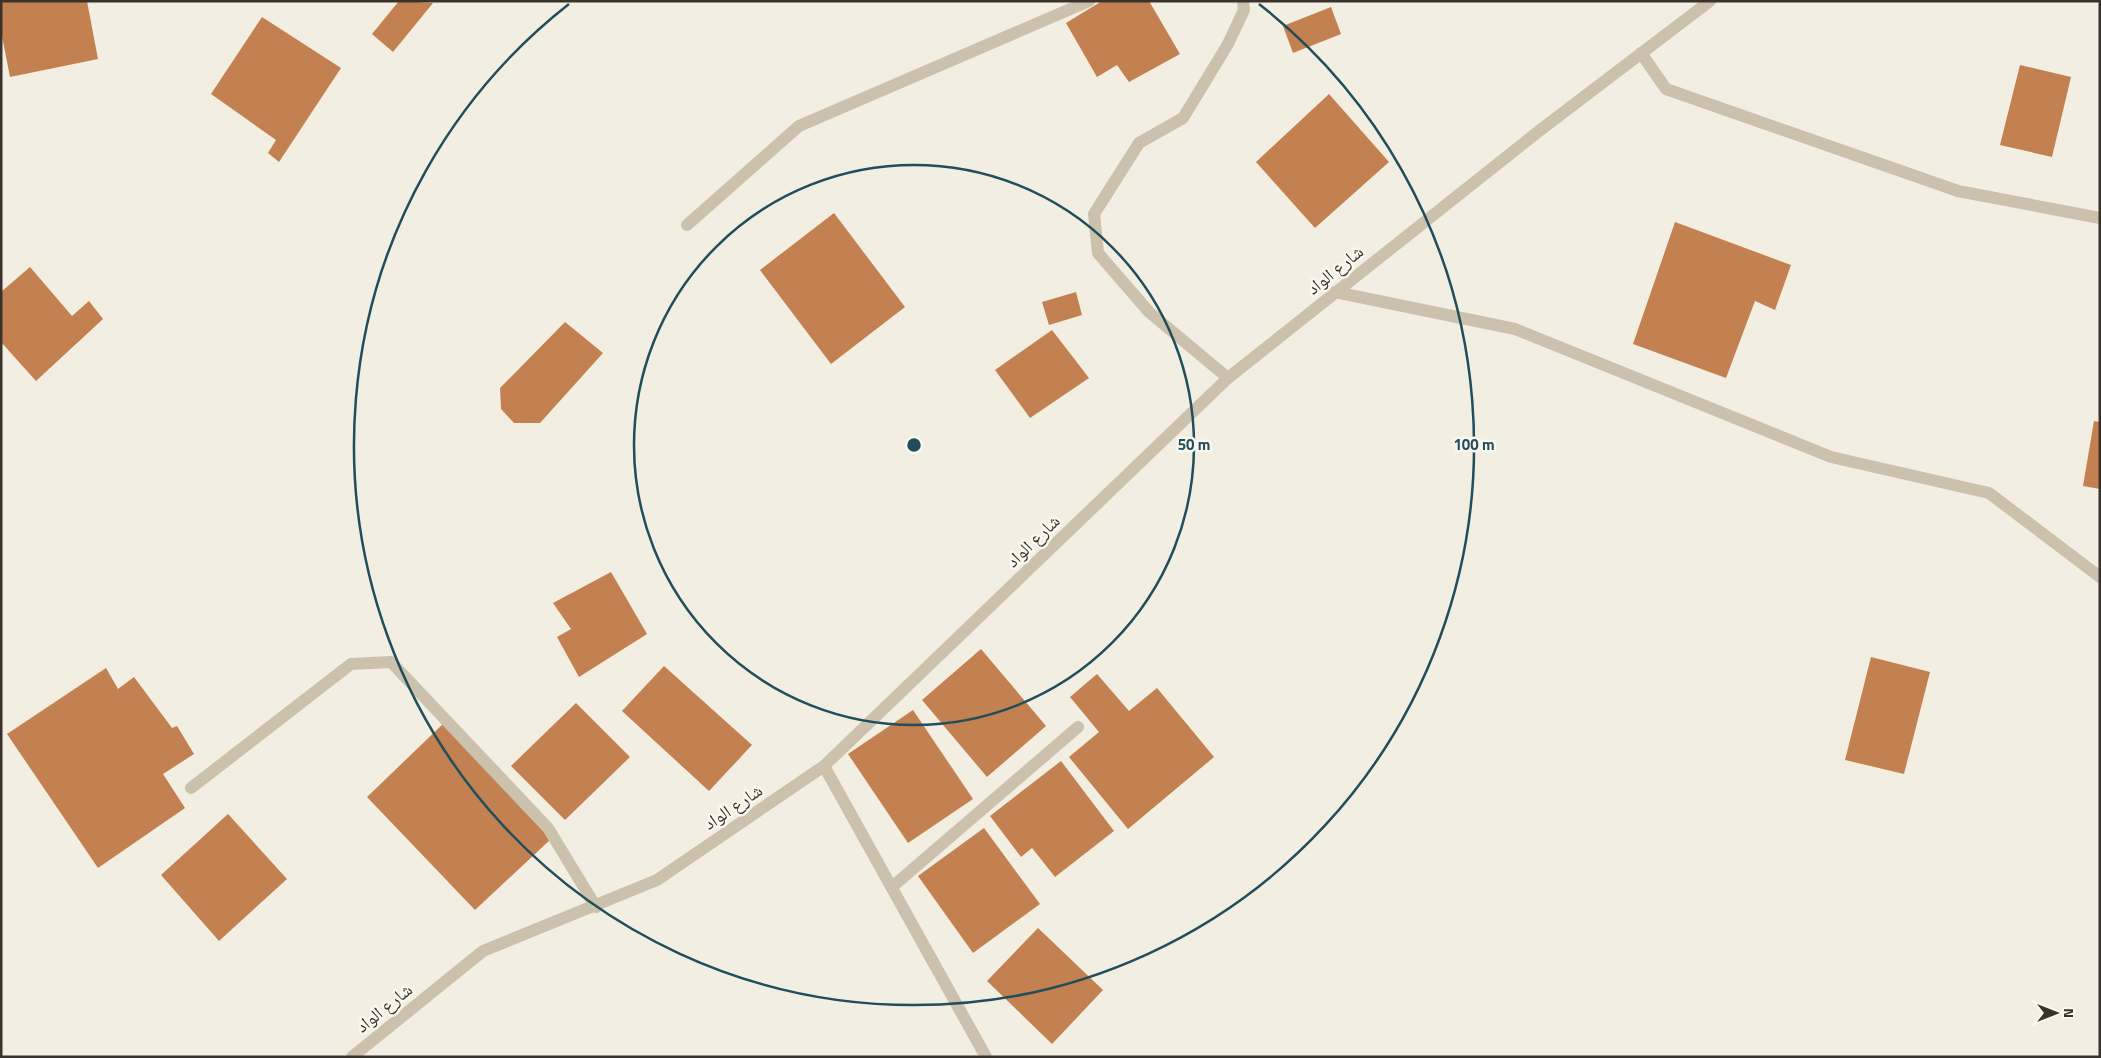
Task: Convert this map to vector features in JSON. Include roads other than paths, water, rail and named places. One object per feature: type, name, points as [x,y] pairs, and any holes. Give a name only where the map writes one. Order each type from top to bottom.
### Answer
[{"type":"street","points":[[687,225],[799,126],[1089,1]]},
{"type":"street","points":[[1228,378],[1149,312],[1098,252],[1094,214],[1140,143],[1183,118],[1228,44],[1244,10],[1243,1]]},
{"type":"street","name":"شارع الواد","points":[[352,1057],[483,951],[596,907],[657,880],[824,766],[1228,378],[1539,130],[1710,1]]},
{"type":"street","points":[[1641,53],[1666,89],[1958,191],[2100,218]]},
{"type":"street","points":[[1335,292],[1515,330],[1831,457],[1989,493],[2100,576]]},
{"type":"street","points":[[191,788],[351,664],[391,662],[548,828],[596,907]]},
{"type":"street","points":[[892,887],[1078,727]]},
{"type":"street","points":[[824,766],[986,1057]]}]
